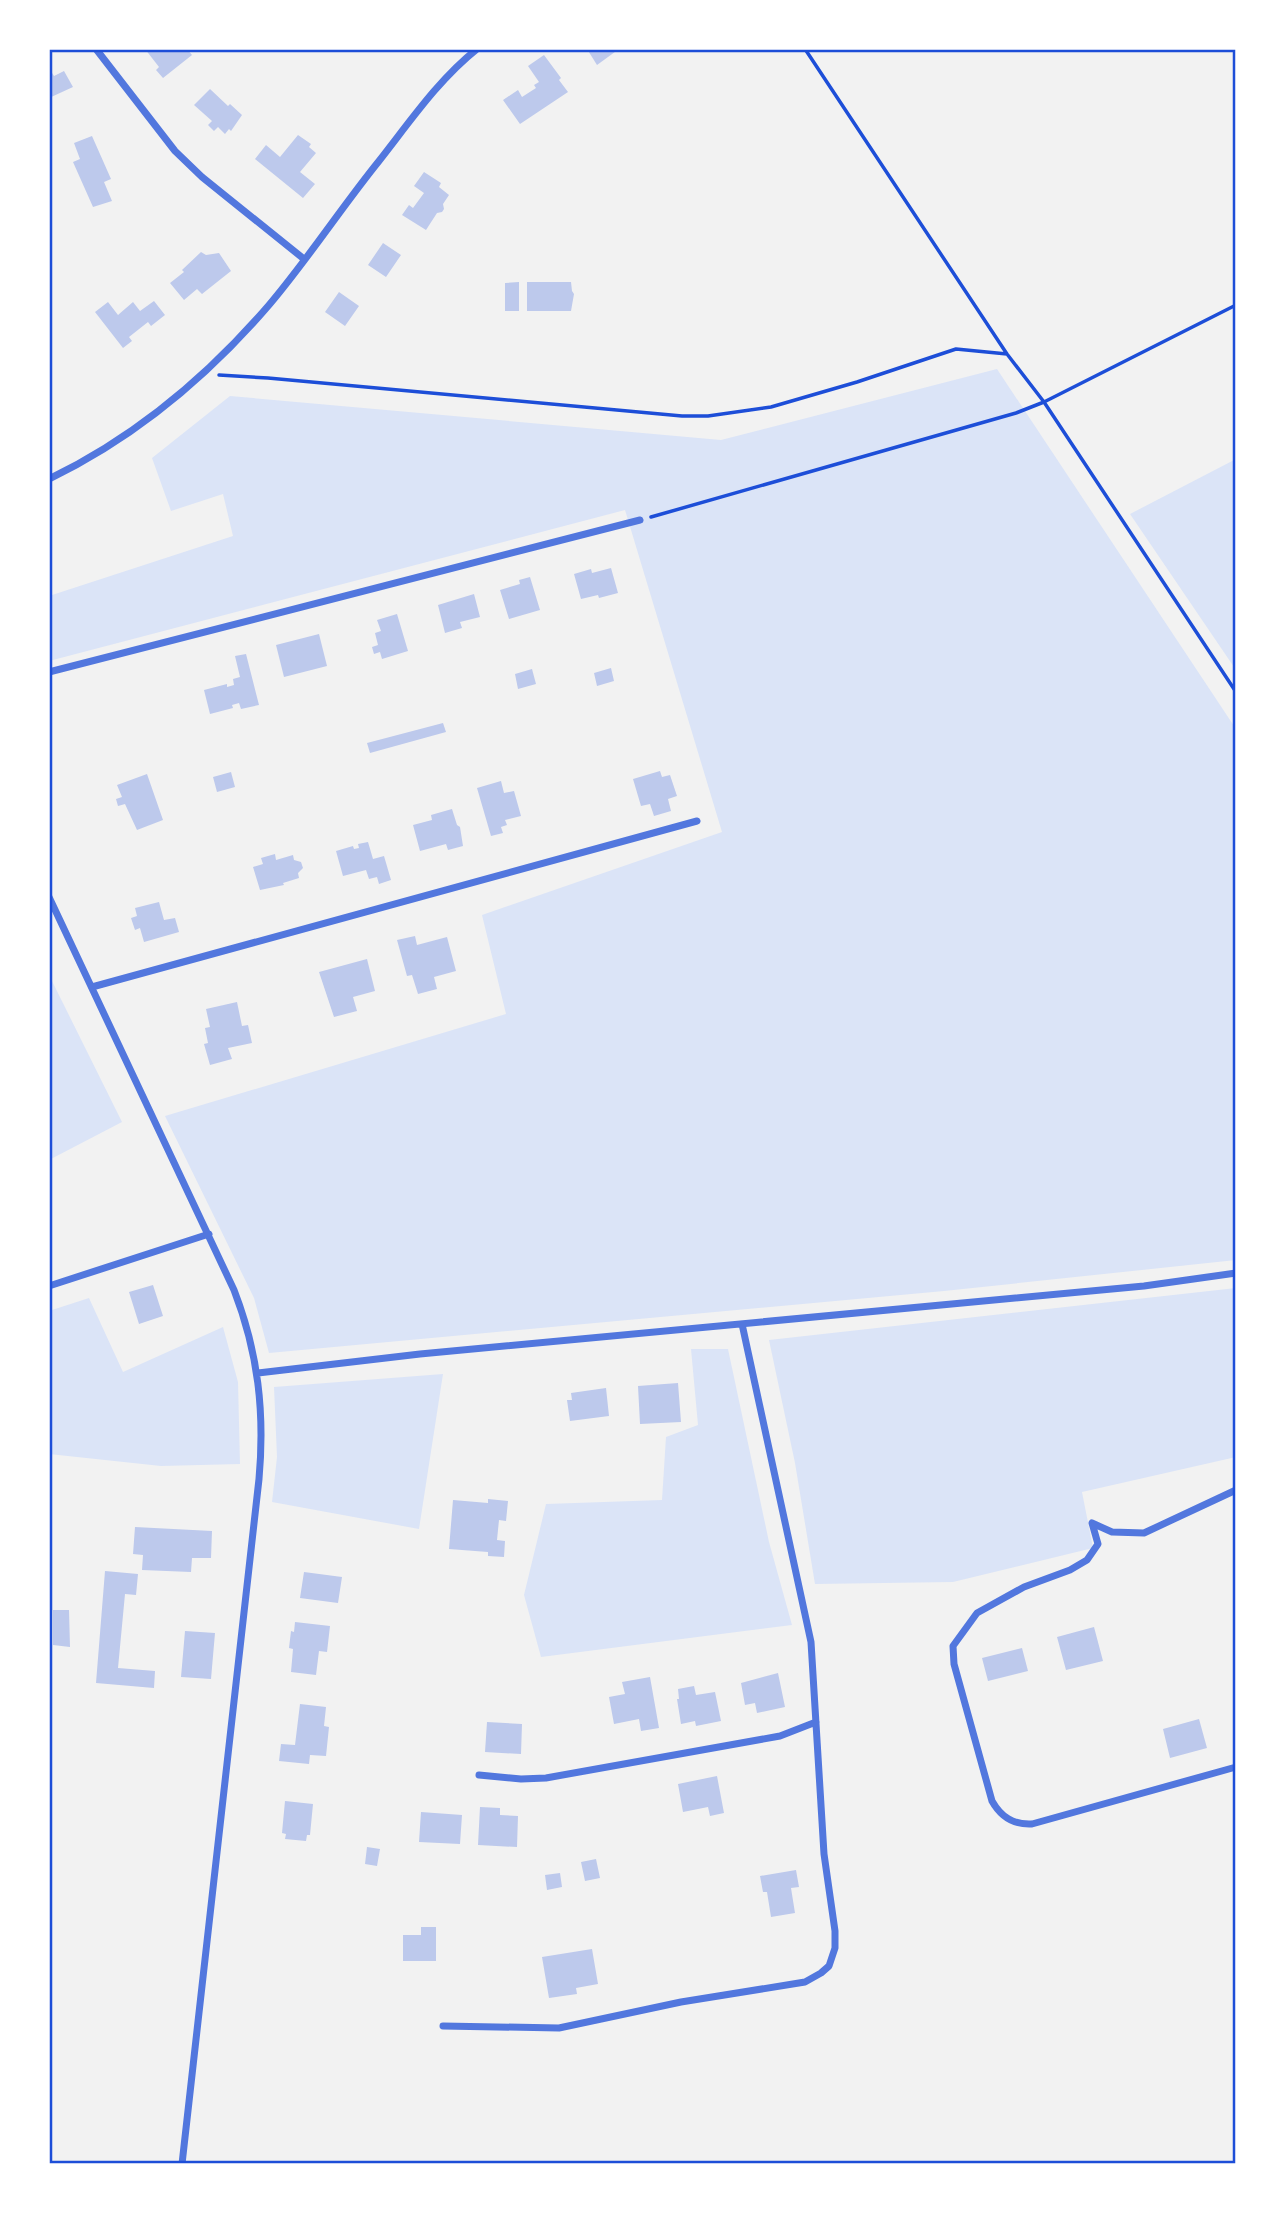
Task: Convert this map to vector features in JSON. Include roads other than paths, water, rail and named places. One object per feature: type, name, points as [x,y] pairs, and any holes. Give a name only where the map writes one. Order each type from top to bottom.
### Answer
[{"type":"street","points":[[96,49],[175,151],[202,177],[304,259]]},
{"type":"street","points":[[49,479],[128,433],[205,371],[257,318],[425,103],[450,74],[477,49]]},
{"type":"street","points":[[49,672],[640,520]]},
{"type":"street","points":[[92,987],[697,821]]},
{"type":"street","points":[[49,897],[242,1308],[258,1373],[262,1427],[259,1479],[182,2164]]},
{"type":"street","points":[[49,1286],[209,1234]]},
{"type":"street","points":[[258,1373],[420,1354],[1144,1286],[1236,1273]]},
{"type":"street","points":[[443,2026],[559,2028],[681,2002],[796,1984],[821,1973],[833,1959],[835,1931],[824,1854],[811,1642],[742,1324]]},
{"type":"street","points":[[1236,1490],[1144,1534],[1112,1532],[1092,1522],[1098,1544],[1087,1560],[1070,1570],[1024,1587],[977,1613],[953,1646],[954,1664],[992,1801],[1000,1814],[1011,1821],[1032,1824],[1236,1767]]},
{"type":"street","points":[[479,1775],[521,1779],[546,1778],[772,1738],[816,1722]]}]
